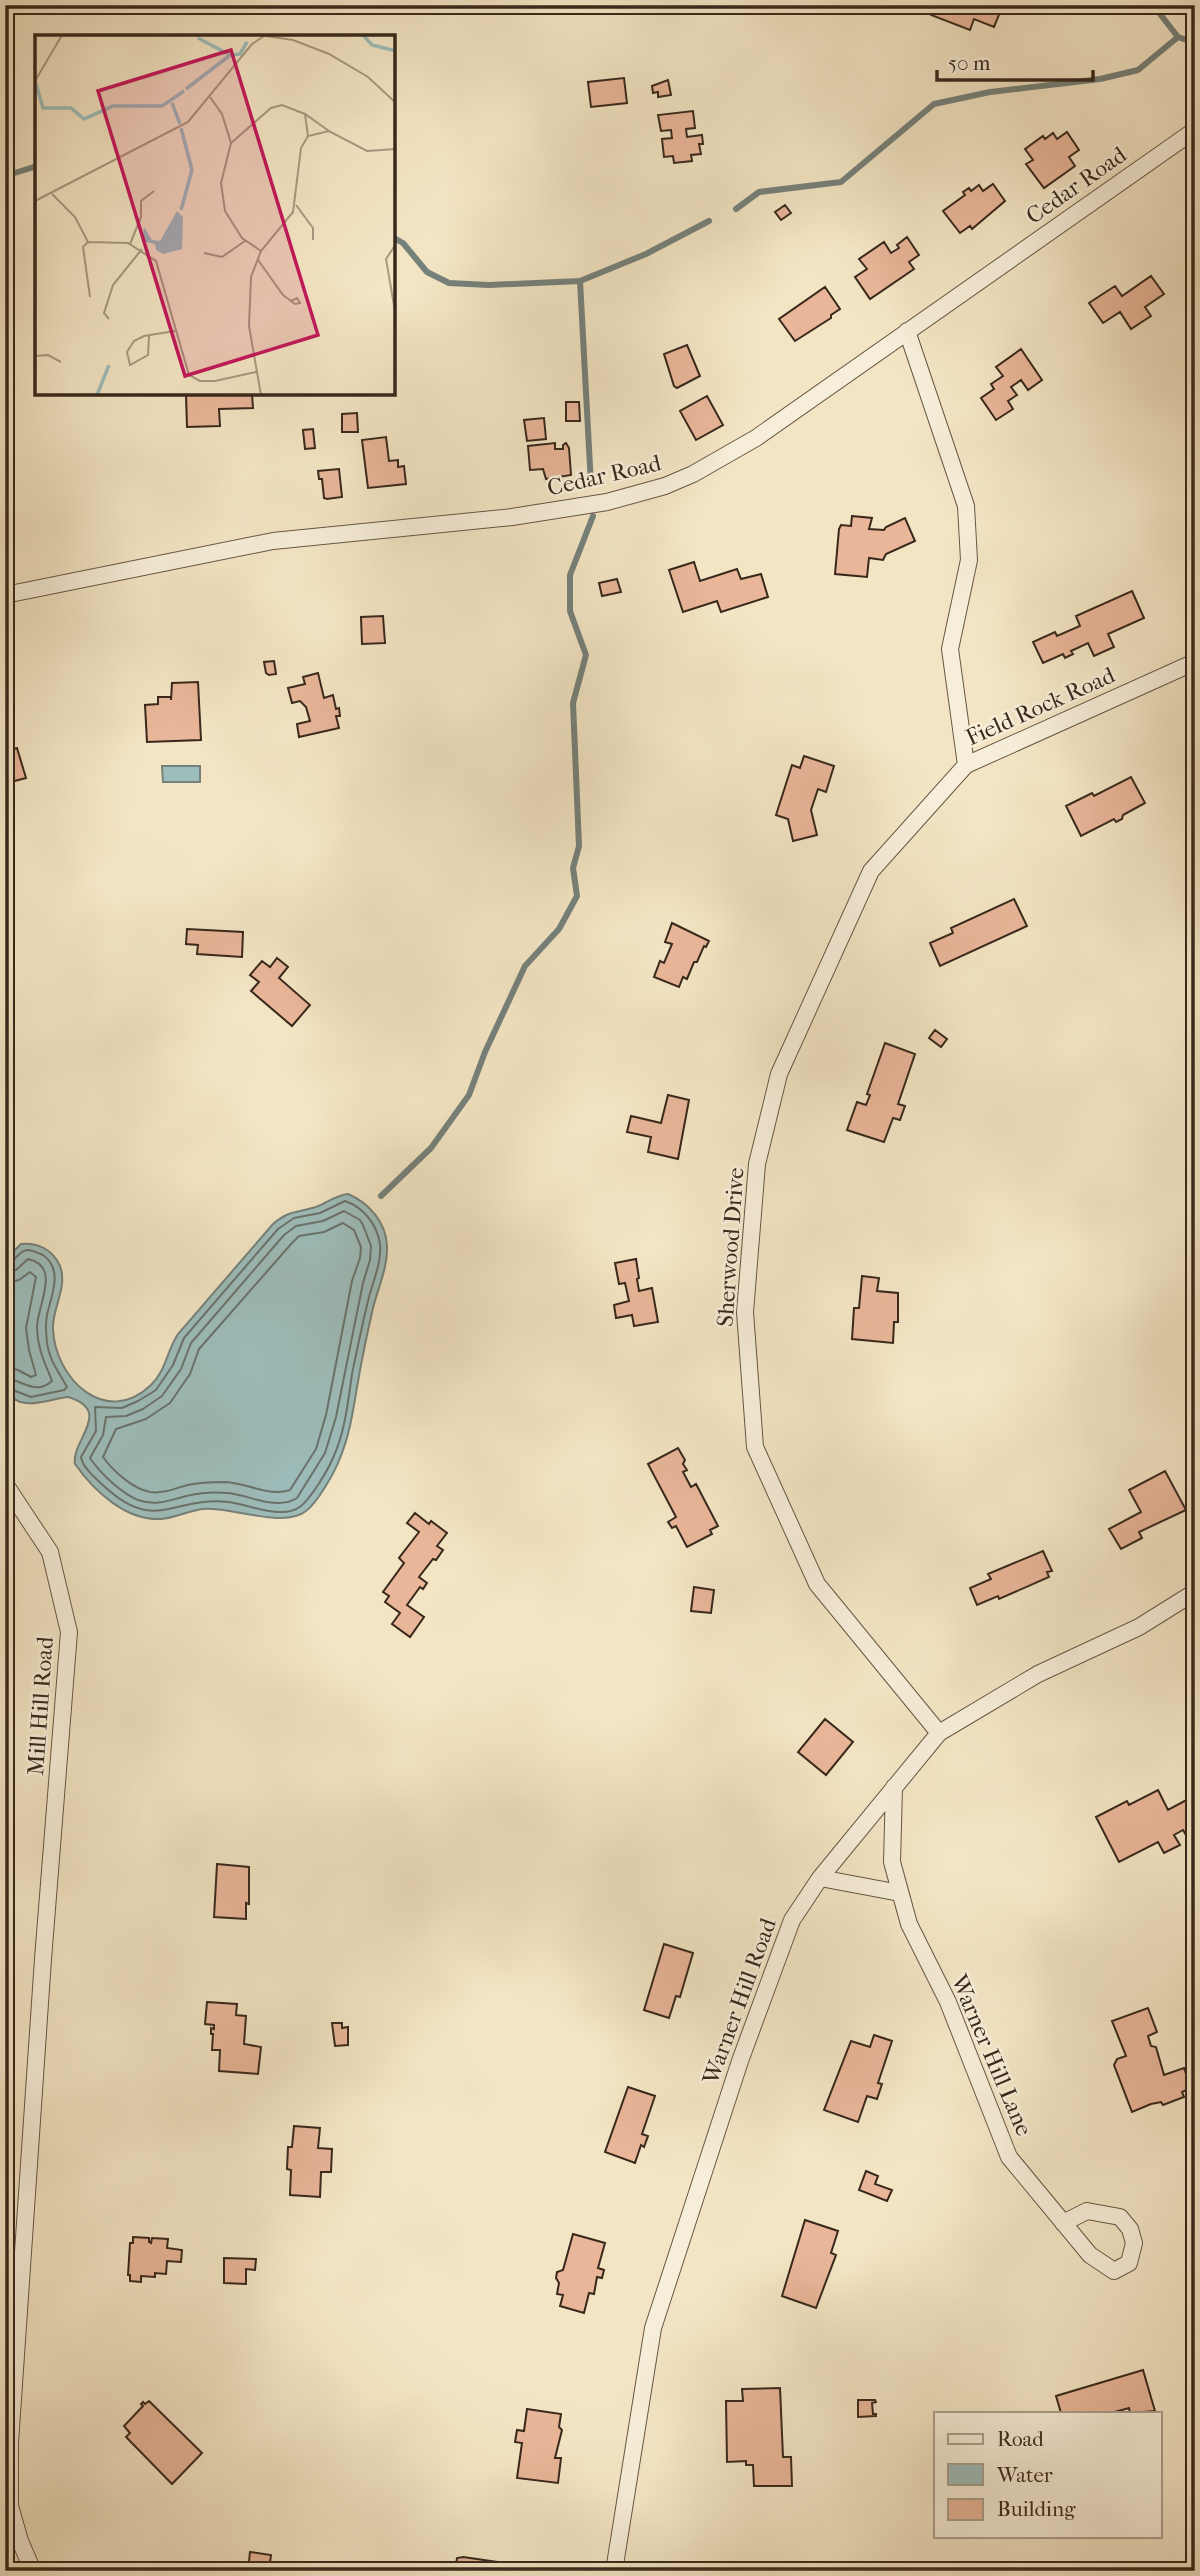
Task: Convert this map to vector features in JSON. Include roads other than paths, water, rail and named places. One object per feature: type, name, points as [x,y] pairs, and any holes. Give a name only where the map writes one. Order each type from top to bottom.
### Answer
[{"type":"street","name":"Cedar Road","points":[[5,595],[273,541],[512,517],[638,495],[693,474],[756,438],[1195,130]]},
{"type":"street","name":"Field Rock Road","points":[[907,331],[966,506],[969,560],[950,649],[966,765],[1195,662]]},
{"type":"street","name":"Sherwood Drive","points":[[939,1733],[817,1584],[755,1447],[745,1312],[757,1164],[779,1074],[871,871],[966,765]]},
{"type":"street","name":"Mill Hill Road","points":[[5,1484],[50,1552],[69,1632],[43,1959],[10,2443],[10,2506],[20,2541],[33,2571]]},
{"type":"street","name":"Warner Hill Road","points":[[614,2571],[653,2328],[740,2061],[792,1920],[820,1878],[939,1733],[1038,1674],[1139,1627],[1195,1592]]},
{"type":"street","name":"Warner Hill Lane","points":[[894,1787],[892,1862],[909,1924],[948,2002],[1009,2157],[1063,2223],[1090,2255],[1114,2272],[1129,2263],[1134,2243],[1130,2228],[1120,2217],[1087,2211],[1063,2223]]},
{"type":"street","points":[[820,1878],[900,1893]]},
{"type":"water","points":[[162,766],[200,766],[200,782],[163,782]]},
{"type":"water","points":[[348,1194],[369,1208],[380,1221],[386,1237],[386,1262],[373,1308],[344,1448],[325,1487],[306,1511],[285,1518],[214,1509],[202,1509],[161,1519],[135,1515],[101,1494],[75,1464],[75,1455],[89,1418],[88,1410],[81,1403],[68,1397],[26,1403],[11,1397],[5,1389],[5,1260],[21,1244],[44,1248],[60,1266],[62,1282],[53,1329],[56,1348],[63,1365],[73,1380],[86,1392],[101,1399],[117,1401],[134,1397],[151,1385],[163,1367],[178,1334],[273,1224],[289,1214]]},
{"type":"waterway","points":[[1153,5],[1178,37],[1195,43]]},
{"type":"waterway","points":[[736,209],[759,192],[841,182],[934,104],[990,92],[1100,79],[1138,70],[1178,37]]},
{"type":"waterway","points":[[5,176],[35,167]]},
{"type":"waterway","points":[[396,239],[403,243],[427,272],[449,283],[489,285],[580,281],[646,254],[709,221]]},
{"type":"waterway","points":[[580,281],[591,485]]},
{"type":"waterway","points":[[381,1196],[431,1148],[469,1095],[485,1052],[525,966],[559,929],[577,896],[573,868],[579,846],[573,703],[586,655],[570,611],[570,575],[593,516]]}]
